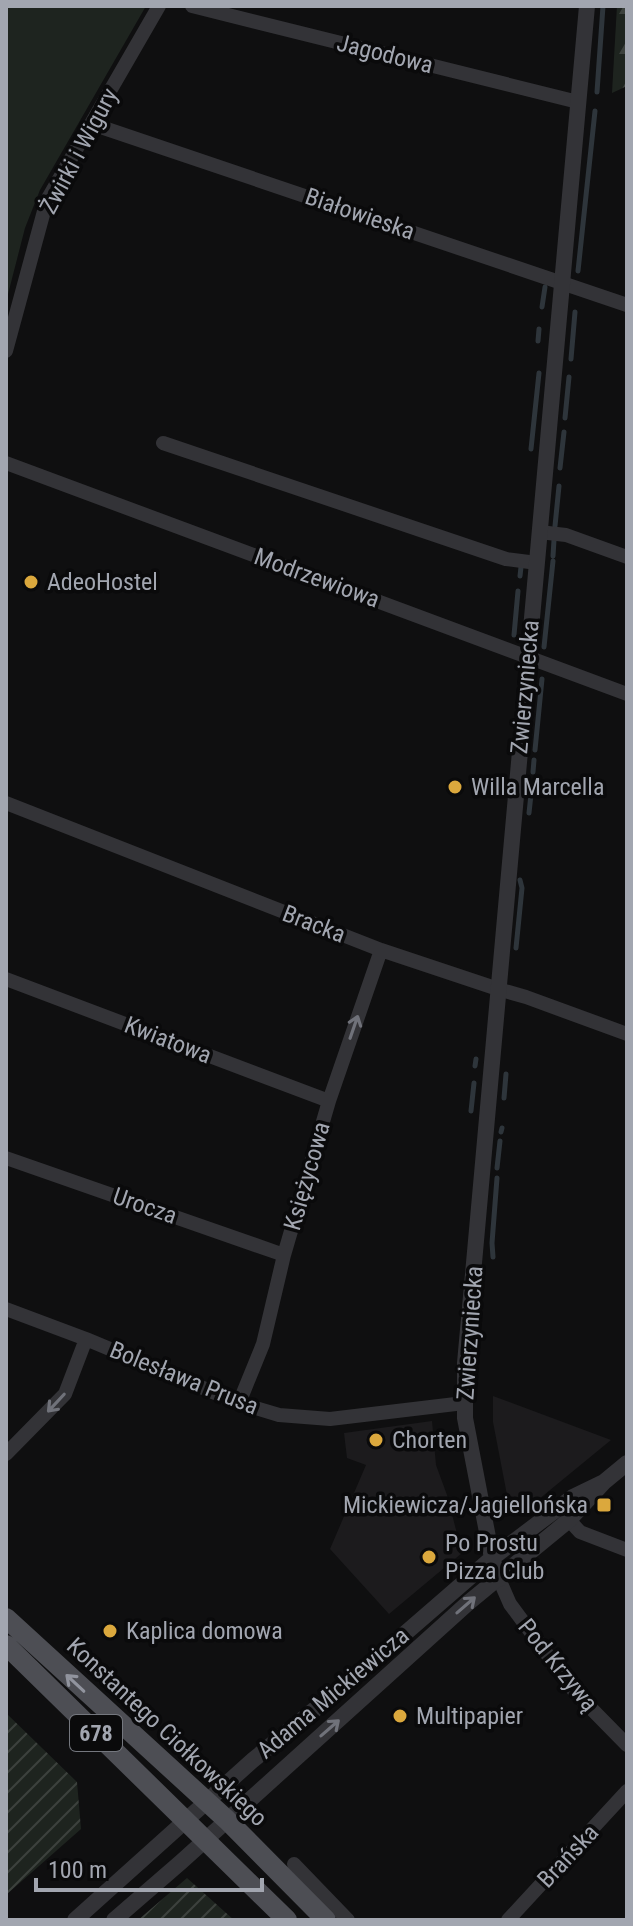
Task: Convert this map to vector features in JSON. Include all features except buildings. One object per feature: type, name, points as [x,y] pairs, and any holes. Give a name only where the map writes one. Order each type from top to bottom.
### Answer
[{"type":"main road","name":"Konstantego Ciołkowskiego","points":[[6,1618],[227,1820],[285,1867],[326,1920]]},
{"type":"main road","name":"Konstantego Ciołkowskiego","points":[[6,1645],[287,1920]]},
{"type":"main road","points":[[135,1770],[143,1773],[151,1770],[156,1762],[155,1753]]},
{"type":"main road","points":[[259,1893],[257,1885],[260,1875],[285,1867]]},
{"type":"street","name":"Żwirki i Wigury","points":[[6,351],[47,200],[159,6]]},
{"type":"street","name":"Jagodowa","points":[[192,6],[578,102]]},
{"type":"street","name":"Zwierzyniecka","points":[[499,1579],[473,1468],[464,1403],[465,1363],[587,6]]},
{"type":"street","name":"Białowieska","points":[[92,124],[627,305]]},
{"type":"street","points":[[163,443],[506,559],[537,563]]},
{"type":"street","name":"Modrzewiowa","points":[[6,463],[627,694]]},
{"type":"street","points":[[539,532],[566,535],[627,557]]},
{"type":"street","name":"Bracka","points":[[6,803],[381,950],[627,1034]]},
{"type":"street","name":"Księżycowa","points":[[239,1403],[263,1344],[284,1255],[329,1101],[381,950]]},
{"type":"street","name":"Kwiatowa","points":[[6,979],[329,1101]]},
{"type":"street","name":"Urocza","points":[[6,1158],[284,1255]]},
{"type":"street","name":"Bolesława Prusa","points":[[6,1309],[239,1403],[279,1415],[330,1419],[464,1403]]},
{"type":"street","points":[[6,1454],[65,1394],[86,1339]]},
{"type":"street","name":"Adama Mickiewicza","points":[[114,1920],[435,1633],[569,1520],[604,1482],[627,1463]]},
{"type":"street","name":"Adama Mickiewicza","points":[[75,1920],[253,1760],[492,1558],[573,1497],[604,1482]]},
{"type":"street","points":[[569,1520],[580,1532],[627,1550]]},
{"type":"street","name":"Pod Krzywą","points":[[499,1579],[510,1604],[575,1692],[627,1745]]},
{"type":"street","points":[[422,1619],[433,1622],[435,1633]]},
{"type":"street","points":[[253,1760],[252,1770],[258,1778],[271,1779]]},
{"type":"street","name":"Brańska","points":[[508,1920],[627,1791]]},
{"type":"street","name":"Konstantego Ciołkowskiego","points":[[285,1867],[348,1920]]},
{"type":"street","points":[[132,1869],[146,1871],[151,1878],[151,1888]]},
{"type":"shaded area","points":[[493,1396],[611,1440],[533,1504],[507,1495],[493,1422]]},
{"type":"shaded area","points":[[432,1421],[436,1465],[462,1553],[389,1614],[330,1549],[366,1465],[347,1458],[344,1433]]},
{"type":"green space","points":[[6,6],[146,6],[40,190],[25,228],[6,302]]},
{"type":"green space","points":[[617,6],[627,6],[627,86],[612,93]]},
{"type":"green space","points":[[6,1713],[77,1782],[81,1829],[6,1895]]},
{"type":"green space","points":[[187,1878],[234,1920],[138,1920]]},
{"type":"waterway","points":[[597,92],[603,6]]},
{"type":"waterway","points":[[578,271],[595,111]]},
{"type":"waterway","points":[[542,307],[545,287]]},
{"type":"waterway","points":[[571,359],[575,312]]},
{"type":"waterway","points":[[538,341],[539,329]]},
{"type":"waterway","points":[[531,449],[539,373]]},
{"type":"waterway","points":[[565,418],[569,377]]},
{"type":"waterway","points":[[560,468],[564,432]]},
{"type":"waterway","points":[[555,526],[559,486]]},
{"type":"waterway","points":[[553,556],[554,540]]},
{"type":"waterway","points":[[544,647],[553,561]]},
{"type":"waterway","points":[[520,576],[521,567]]},
{"type":"waterway","points":[[514,635],[518,591]]},
{"type":"waterway","points":[[535,750],[542,679]]},
{"type":"waterway","points":[[533,772],[534,760]]},
{"type":"waterway","points":[[529,813],[532,785]]},
{"type":"waterway","points":[[516,948],[522,888],[520,880]]},
{"type":"waterway","points":[[475,1066],[476,1059]]},
{"type":"waterway","points":[[504,1098],[506,1074]]},
{"type":"waterway","points":[[471,1111],[474,1083]]},
{"type":"waterway","points":[[501,1132],[502,1128]]},
{"type":"waterway","points":[[497,1168],[500,1141]]},
{"type":"waterway","points":[[493,1257],[497,1178]]},
{"type":"place","name":"AdeoHostel","points":[[31,582]]},
{"type":"place","name":"Willa Marcella","points":[[455,787]]},
{"type":"place","name":"Chorten","points":[[376,1440]]},
{"type":"place","name":"Mickiewicza/Jagiellońska","points":[[604,1505]]},
{"type":"place","name":"Po Prostu Pizza Club","points":[[429,1557]]},
{"type":"place","name":"Kaplica domowa","points":[[110,1631]]},
{"type":"place","name":"Multipapier","points":[[400,1716]]}]
